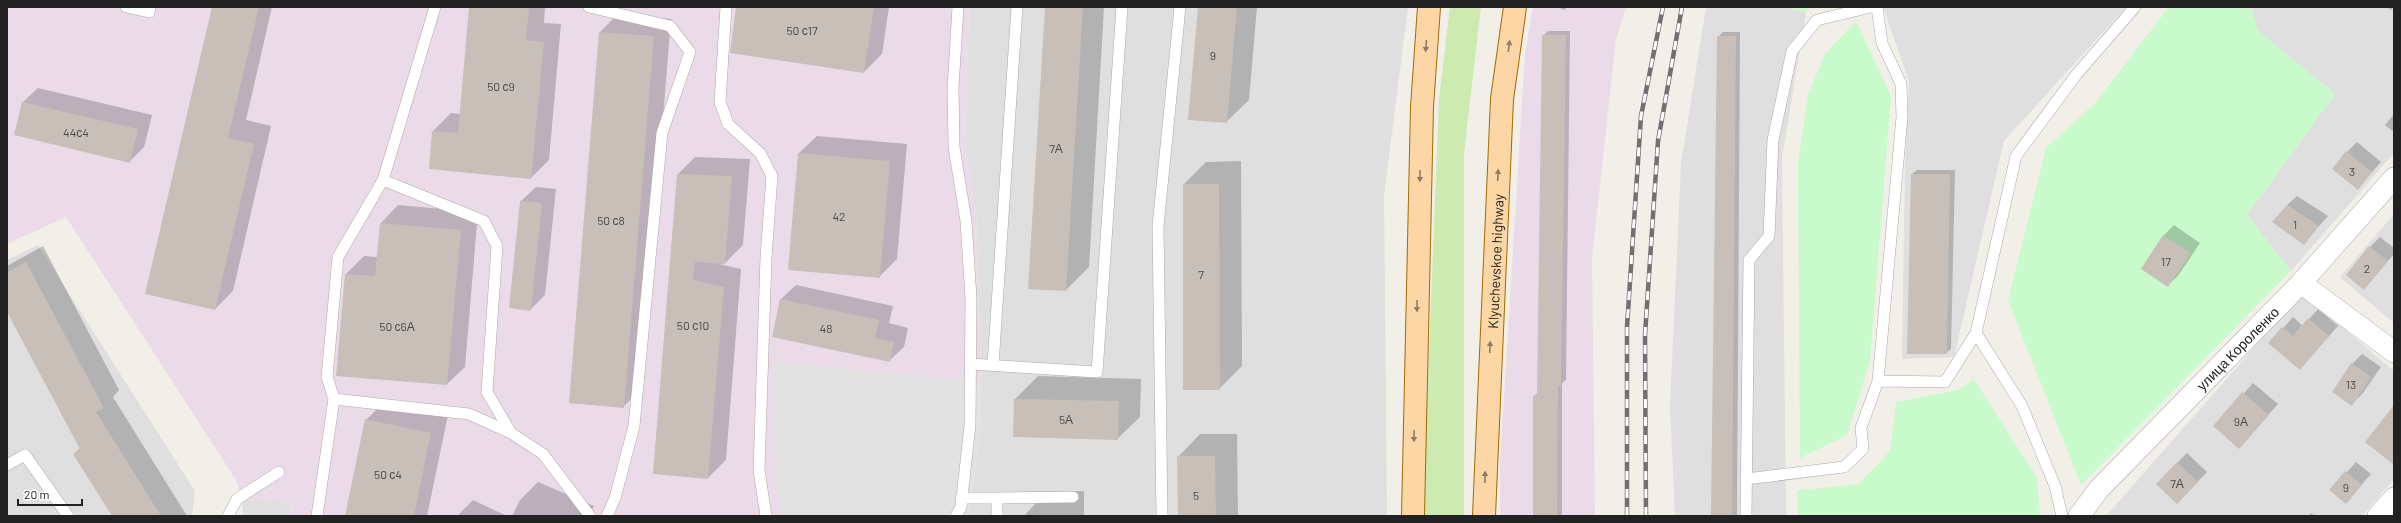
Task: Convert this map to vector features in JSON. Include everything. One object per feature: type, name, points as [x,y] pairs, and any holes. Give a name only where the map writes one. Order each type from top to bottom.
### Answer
[{"type":"main road","points":[[1413,516],[1422,107],[1429,7]]},
{"type":"main road","name":"Klyuchevskoe highway","points":[[1484,516],[1502,99],[1515,7]]},
{"type":"street","name":"улица Короленко","points":[[2079,516],[2100,489],[2301,283],[2394,178]]},
{"type":"street","points":[[2301,283],[2394,352]]},
{"type":"street","points":[[2378,516],[2394,498]]},
{"type":"lane","points":[[126,7],[149,12],[150,7]]},
{"type":"lane","points":[[317,516],[334,399],[327,377],[338,257],[383,180],[436,7]]},
{"type":"lane","points":[[589,7],[670,26],[690,52],[662,133],[634,426],[615,498],[607,516]]},
{"type":"lane","points":[[726,7],[720,102],[728,124],[760,152],[772,176],[766,257],[759,470],[766,516]]},
{"type":"lane","points":[[956,516],[962,498],[970,425],[970,298],[966,221],[954,147],[953,88],[958,7]]},
{"type":"lane","points":[[993,365],[1017,7]]},
{"type":"lane","points":[[970,364],[1097,372],[1122,7]]},
{"type":"lane","points":[[1162,516],[1158,226],[1180,7]]},
{"type":"lane","points":[[1746,516],[1749,260],[1769,236],[1773,140],[1792,51],[1817,20],[1871,7]]},
{"type":"lane","points":[[1746,479],[1844,467],[1863,449],[1861,428],[1878,381],[1902,117],[1901,84],[1882,43],[1877,7]]},
{"type":"lane","points":[[1878,381],[1945,382],[1976,333],[2016,156],[2076,75],[2135,7]]},
{"type":"lane","points":[[383,180],[484,221],[497,246],[487,392],[511,433]]},
{"type":"lane","points":[[1976,333],[2022,406],[2055,486],[2062,516]]},
{"type":"lane","points":[[334,399],[469,414],[511,433],[543,454],[590,516]]},
{"type":"lane","points":[[7,464],[25,455],[68,516]]},
{"type":"lane","points":[[228,516],[237,500],[279,472]]},
{"type":"lane","points":[[962,498],[1073,497]]},
{"type":"lane","points":[[997,498],[997,516]]},
{"type":"shaded area","points":[[7,7],[969,7],[965,145],[976,212],[981,382],[980,433],[969,516],[290,516],[291,502],[242,499],[236,480],[66,217],[7,244]]},
{"type":"shaded area","points":[[969,7],[1408,7],[1384,197],[1387,516],[969,516],[980,433],[981,382],[976,212],[965,145]]},
{"type":"shaded area","points":[[1533,7],[1626,7],[1616,39],[1592,258],[1595,516],[1500,516],[1500,461],[1525,54]]},
{"type":"shaded area","points":[[1706,7],[1785,7],[1806,13],[1782,158],[1786,516],[1675,516],[1670,406],[1681,164]]},
{"type":"shaded area","points":[[1883,7],[2126,7],[2004,141],[1954,357],[1902,359],[1905,167],[1909,81]]},
{"type":"shaded area","points":[[2251,7],[2394,7],[2394,153],[2291,271],[2247,215],[2335,94],[2258,31]]},
{"type":"shaded area","points":[[2394,214],[2394,323],[2340,277]]},
{"type":"shaded area","points":[[38,245],[195,491],[192,516],[7,516],[7,260]]},
{"type":"shaded area","points":[[2302,293],[2394,371],[2394,479],[2362,516],[2106,516]]},
{"type":"shaded area","points":[[774,362],[981,382],[980,433],[969,516],[781,516],[772,432]]},
{"type":"shaded area","points":[[242,499],[291,502],[290,516],[243,516]]},
{"type":"green space","points":[[1450,7],[1481,7],[1464,153],[1464,516],[1425,516],[1426,428],[1439,98]]},
{"type":"green space","points":[[1785,7],[1809,7],[1806,13]]},
{"type":"green space","points":[[2169,7],[2251,7],[2258,31],[2335,94],[2247,215],[2291,271],[2081,485],[2008,300],[2046,148],[2095,103]]},
{"type":"green space","points":[[1856,21],[1891,96],[1870,361],[1847,435],[1800,458],[1798,163],[1808,95],[1825,54]]},
{"type":"green space","points":[[1974,379],[2037,478],[2040,516],[1798,516],[1797,490],[1859,484],[1890,451],[1896,402],[1958,390]]},
{"type":"building","points":[[212,7],[259,7],[228,138],[254,144],[215,310],[145,294]]},
{"type":"building","points":[[469,7],[529,7],[526,40],[544,42],[531,179],[429,169],[432,131],[458,133]]},
{"type":"building","points":[[736,7],[874,7],[864,73],[730,53]]},
{"type":"building","points":[[1045,7],[1083,7],[1066,291],[1028,289]]},
{"type":"building","points":[[1198,7],[1237,7],[1227,123],[1188,120]]},
{"type":"building","points":[[599,32],[654,36],[624,408],[569,403]]},
{"type":"building","points":[[1542,35],[1566,35],[1561,386],[1558,386],[1557,516],[1533,516],[1533,396],[1537,396]]},
{"type":"building","points":[[1717,36],[1736,36],[1732,516],[1711,516]]},
{"type":"building","points":[[22,102],[138,129],[130,163],[14,135]]},
{"type":"building","points":[[2346,151],[2372,172],[2358,190],[2332,169]]},
{"type":"building","points":[[798,153],[890,161],[880,278],[788,270]]},
{"type":"building","points":[[677,174],[732,176],[725,264],[695,262],[693,280],[724,287],[708,479],[653,474]]},
{"type":"building","points":[[1911,174],[1950,174],[1947,354],[1907,354]]},
{"type":"building","points":[[1183,184],[1219,184],[1220,390],[1183,390]]},
{"type":"building","points":[[520,201],[542,203],[531,311],[509,308]]},
{"type":"building","points":[[2287,205],[2319,226],[2304,245],[2272,222]]},
{"type":"building","points":[[380,223],[461,230],[447,385],[336,376],[345,274],[375,276]]},
{"type":"building","points":[[2163,235],[2191,253],[2168,287],[2141,269]]},
{"type":"building","points":[[2369,246],[2388,261],[2364,290],[2346,275]]},
{"type":"building","points":[[26,262],[104,408],[96,412],[161,516],[112,516],[73,454],[80,449],[7,312],[7,272]]},
{"type":"building","points":[[780,299],[879,320],[875,338],[894,342],[890,362],[772,337]]},
{"type":"building","points":[[2308,318],[2329,336],[2300,370],[2268,343],[2282,327],[2293,336]]},
{"type":"building","points":[[2351,363],[2371,377],[2352,406],[2332,392]]},
{"type":"building","points":[[2242,392],[2269,415],[2239,449],[2213,426]]},
{"type":"building","points":[[1014,399],[1119,401],[1118,440],[1013,437]]},
{"type":"building","points":[[2394,405],[2394,465],[2365,442]]},
{"type":"building","points":[[365,419],[431,433],[414,516],[345,516]]},
{"type":"building","points":[[1177,456],[1215,456],[1216,516],[1178,516]]},
{"type":"building","points":[[2177,462],[2198,482],[2177,504],[2156,484]]},
{"type":"building","points":[[2345,471],[2362,485],[2346,504],[2329,490]]},
{"type":"railway","points":[[1627,516],[1627,327],[1641,116],[1663,7]]},
{"type":"railway","points":[[1646,516],[1645,335],[1658,141],[1682,7]]}]
